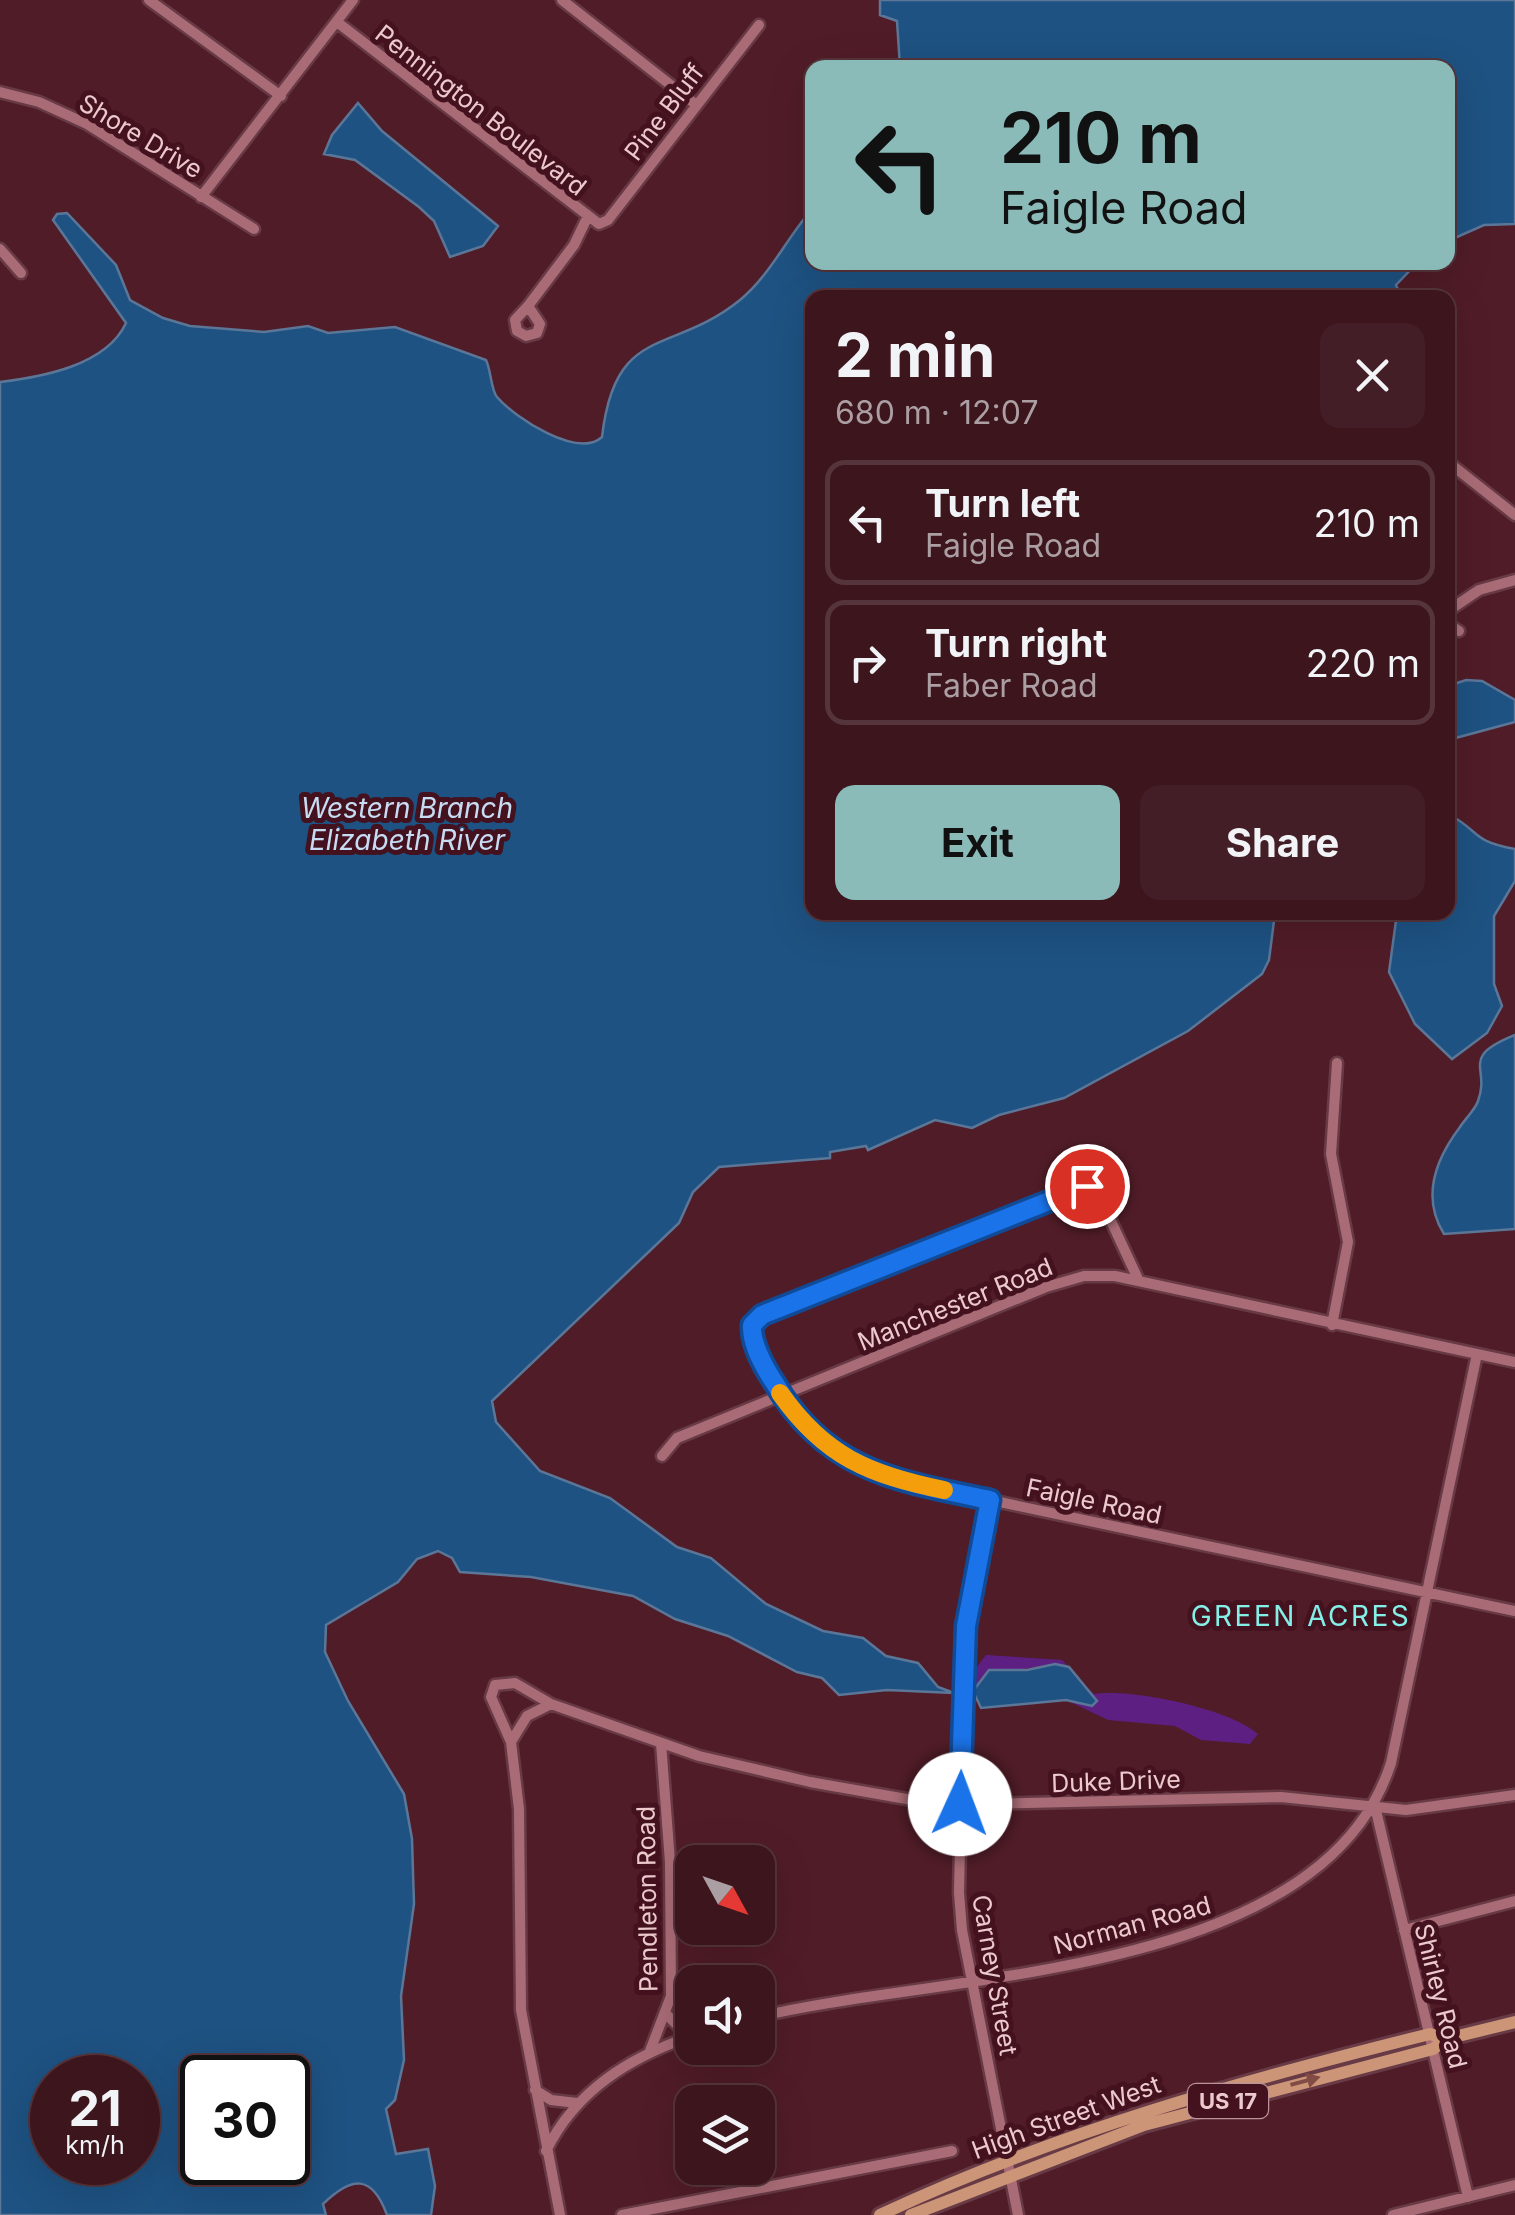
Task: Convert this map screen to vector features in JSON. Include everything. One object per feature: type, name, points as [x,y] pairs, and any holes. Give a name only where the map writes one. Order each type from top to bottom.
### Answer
[{"type":"main road","points":[[1432,2042],[1515,2022]]},
{"type":"main road","name":"High Street West","points":[[880,2215],[1182,2098],[1432,2042]]},
{"type":"main road","name":"High Street West","points":[[911,2215],[1011,2166]]},
{"type":"street","points":[[148,0],[281,96]]},
{"type":"street","points":[[201,197],[354,0]]},
{"type":"street","points":[[562,0],[695,104]]},
{"type":"street","name":"Pennington Boulevard","points":[[337,22],[587,218],[603,223]]},
{"type":"street","name":"Pine Bluff","points":[[603,223],[758,26]]},
{"type":"street","name":"Shore Drive","points":[[0,92],[39,102],[87,124],[254,229]]},
{"type":"street","points":[[528,306],[574,245],[587,218]]},
{"type":"street","points":[[0,249],[21,273]]},
{"type":"street","points":[[1455,468],[1515,515]]},
{"type":"street","points":[[1455,605],[1479,590],[1515,580]]},
{"type":"street","points":[[1455,628],[1459,631]]},
{"type":"street","points":[[1332,1325],[1348,1242],[1332,1154],[1337,1063]]},
{"type":"street","name":"Faigle Road","points":[[1139,1281],[1097,1191],[1078,1186],[762,1315],[751,1331],[782,1395],[813,1434],[844,1459],[888,1476],[1515,1611]]},
{"type":"street","name":"Manchester Road","points":[[662,1456],[678,1438],[1070,1278],[1098,1275],[1139,1281],[1515,1362]]},
{"type":"street","name":"Norman Road","points":[[775,2015],[1154,1945],[1246,1913],[1306,1878],[1371,1806],[1390,1763],[1477,1354]]},
{"type":"street","name":"Carney Street","points":[[990,1500],[966,1626],[958,1893],[1018,2215]]},
{"type":"street","name":"Duke Drive","points":[[560,2215],[518,1976],[519,1809],[511,1742],[494,1712],[491,1698],[495,1685],[514,1683],[551,1704],[661,1743],[810,1782],[960,1804],[1237,1796],[1406,1810],[1515,1795]]},
{"type":"street","points":[[511,1742],[527,1716],[551,1704]]},
{"type":"street","name":"Pendleton Road","points":[[650,2050],[672,1996],[670,1862],[661,1743]]},
{"type":"street","name":"Shirley Road","points":[[1371,1806],[1377,1815],[1468,2197]]},
{"type":"street","points":[[1404,1930],[1515,1902]]},
{"type":"street","points":[[665,2013],[675,2022]]},
{"type":"street","points":[[546,2151],[578,2103],[650,2050],[675,2042]]},
{"type":"street","points":[[536,2090],[551,2100],[578,2103]]},
{"type":"street","points":[[622,2215],[665,2211],[952,2151]]},
{"type":"street","points":[[1393,2215],[1515,2185]]},
{"type":"shaded area","points":[[986,1655],[1062,1660],[1083,1682],[1073,1673],[1046,1666],[981,1678],[973,1691],[972,1673]]},
{"type":"shaded area","points":[[1086,1686],[1094,1694],[1131,1694],[1180,1702],[1226,1716],[1258,1734],[1250,1744],[1201,1740],[1175,1726],[1108,1720],[1066,1700],[1092,1706],[1097,1701]]},
{"type":"water","points":[[880,0],[1515,0],[1515,224],[1484,225],[1455,238],[1455,60],[900,60],[897,21],[880,15]]},
{"type":"water","points":[[358,103],[382,131],[498,226],[483,246],[450,257],[434,221],[419,207],[355,160],[324,154],[332,135]]},
{"type":"water","name":"Western Branch Elizabeth River","points":[[67,213],[116,265],[130,300],[163,318],[190,326],[264,332],[308,326],[328,333],[395,327],[486,360],[495,394],[506,406],[547,433],[578,443],[602,437],[619,375],[633,358],[715,317],[761,279],[805,219],[805,270],[1410,270],[1396,285],[1398,290],[805,290],[805,920],[1274,920],[1269,960],[1262,974],[1188,1031],[1064,1098],[999,1115],[972,1128],[935,1120],[868,1150],[866,1146],[830,1152],[830,1158],[719,1167],[693,1192],[679,1223],[492,1401],[496,1422],[540,1471],[610,1498],[677,1547],[711,1558],[766,1604],[823,1631],[863,1638],[886,1656],[918,1663],[938,1687],[954,1693],[887,1690],[839,1695],[822,1678],[797,1672],[728,1636],[675,1619],[633,1596],[531,1577],[460,1572],[452,1558],[438,1551],[417,1559],[398,1582],[326,1625],[325,1652],[348,1701],[404,1794],[412,1839],[414,1904],[401,1996],[404,2060],[395,2100],[386,2109],[396,2154],[428,2149],[435,2186],[431,2215],[387,2215],[375,2192],[368,2186],[352,2184],[323,2204],[326,2215],[0,2215],[0,382],[71,367],[104,350],[126,323],[53,220],[57,214]]},
{"type":"water","points":[[1482,681],[1515,700],[1515,722],[1455,738],[1455,684]]},
{"type":"water","points":[[1455,818],[1483,839],[1515,849],[1515,881],[1494,916],[1494,984],[1502,1006],[1487,1033],[1452,1059],[1415,1024],[1389,972],[1396,920],[1455,920]]},
{"type":"water","points":[[1515,1035],[1515,1229],[1444,1234],[1433,1206],[1438,1166],[1478,1101],[1482,1057],[1487,1050]]},
{"type":"water","points":[[1055,1664],[1069,1667],[1097,1701],[1092,1706],[1066,1700],[981,1708],[973,1691],[989,1670],[1027,1670]]},
{"type":"slow traffic","points":[[780,1393],[813,1434],[844,1459],[888,1476],[944,1490]]},
{"type":"district","name":"GREEN ACRES","points":[[1301,1616]]},
{"type":"route","points":[[960,1804],[966,1626],[990,1500],[888,1476],[830,1450],[797,1416],[772,1380],[752,1325],[762,1315],[1078,1186],[1087,1186]]}]
